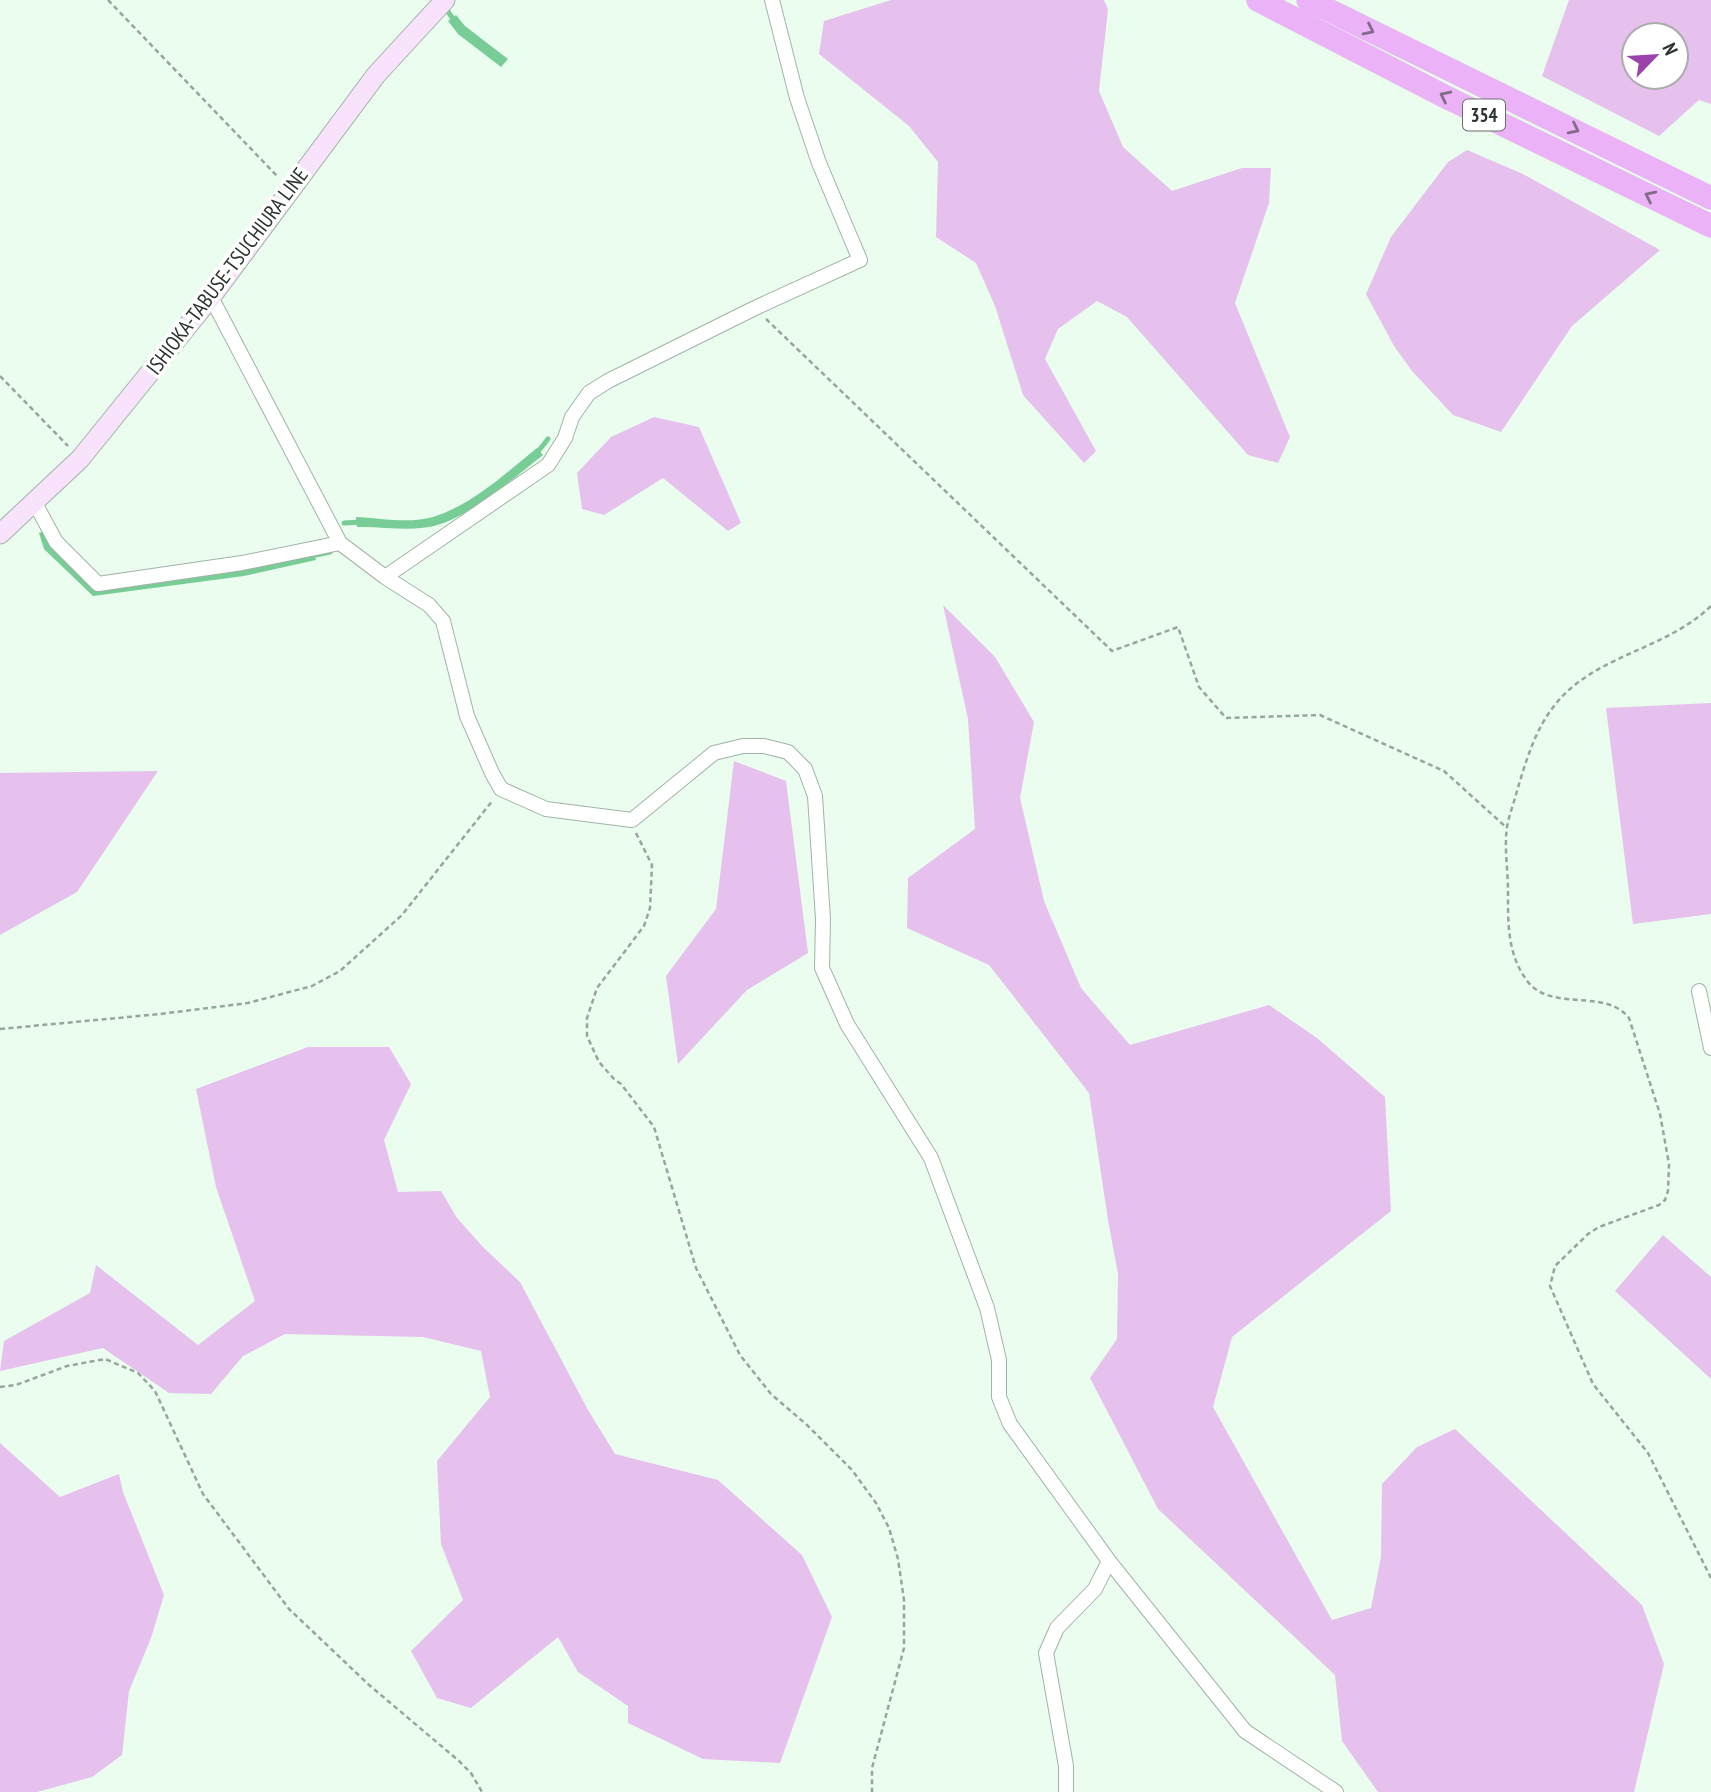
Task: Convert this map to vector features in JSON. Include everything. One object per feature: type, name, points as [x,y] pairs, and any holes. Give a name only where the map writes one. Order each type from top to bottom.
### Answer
[{"type":"highway","name":"354","points":[[1258,0],[1444,96],[1711,226]]},
{"type":"highway","name":"354","points":[[1308,0],[1711,198]]},
{"type":"main road","name":"ISHIOKA-TABUSE-TSUCHIURA LINE","points":[[0,534],[80,459],[211,297],[376,75],[445,0]]},
{"type":"street","points":[[385,577],[548,465],[565,438],[572,417],[589,393],[755,308],[860,260],[819,163],[797,98],[772,0]]},
{"type":"street","points":[[211,297],[340,544],[429,605],[443,621],[467,716],[501,789],[546,809],[632,820],[714,753],[743,746],[764,747],[788,752],[805,769],[815,796],[823,919],[822,968],[847,1024],[931,1158],[987,1308],[999,1360],[999,1397],[1010,1424],[1109,1561],[1245,1731],[1336,1792]]},
{"type":"street","points":[[35,503],[56,542],[98,584],[242,563],[340,544]]},
{"type":"street","points":[[1699,992],[1711,1048]]},
{"type":"street","points":[[1066,1792],[1066,1766],[1046,1653],[1057,1628],[1095,1589],[1109,1561]]},
{"type":"path","points":[[108,0],[290,190]]},
{"type":"path","points":[[755,308],[1112,651],[1178,627],[1199,687],[1226,718],[1321,715],[1444,771],[1507,828]]},
{"type":"path","points":[[0,376],[80,459]]},
{"type":"path","points":[[1711,606],[1669,636],[1587,676],[1562,697],[1549,712],[1530,748],[1507,828],[1508,935],[1518,967],[1536,991],[1614,1006],[1624,1011],[1629,1018],[1660,1114],[1668,1164],[1668,1191],[1665,1200],[1650,1209],[1599,1227],[1588,1234],[1555,1266],[1550,1286],[1593,1384],[1648,1453],[1711,1578]]},
{"type":"path","points":[[0,1029],[248,1003],[312,986],[340,971],[402,915],[501,789]]},
{"type":"path","points":[[632,820],[652,865],[650,908],[644,926],[597,988],[587,1018],[587,1036],[599,1062],[621,1084],[654,1127],[696,1268],[735,1346],[771,1394],[852,1470],[876,1503],[889,1528],[898,1559],[904,1600],[904,1648],[872,1768],[872,1792]]},
{"type":"path","points":[[0,1387],[16,1385],[67,1367],[105,1359],[138,1373],[155,1391],[203,1494],[289,1609],[368,1684],[459,1761],[471,1773],[482,1792]]},
{"type":"shaded area","points":[[891,0],[1104,0],[1108,9],[1099,91],[1123,147],[1172,191],[1242,168],[1271,168],[1269,203],[1235,303],[1290,437],[1278,463],[1248,455],[1127,317],[1097,301],[1058,329],[1045,359],[1096,451],[1084,463],[1023,395],[995,306],[976,263],[936,237],[938,162],[909,126],[819,54],[824,21]]},
{"type":"shaded area","points":[[1569,0],[1711,0],[1711,104],[1699,100],[1659,136],[1542,76]]},
{"type":"shaded area","points":[[456,15],[465,26],[508,59],[501,67],[458,34],[448,21]]},
{"type":"shaded area","points":[[1467,150],[1523,174],[1660,250],[1572,326],[1501,432],[1453,415],[1412,371],[1394,346],[1366,294],[1391,237],[1448,162]]},
{"type":"shaded area","points":[[654,417],[699,427],[741,523],[728,531],[663,478],[604,515],[582,509],[577,473],[611,437]]},
{"type":"shaded area","points":[[537,448],[543,455],[491,496],[448,521],[415,529],[357,527],[356,517],[414,520],[447,512],[488,487]]},
{"type":"shaded area","points":[[47,530],[96,588],[314,551],[316,560],[244,576],[93,596],[44,549],[39,533]]},
{"type":"shaded area","points":[[943,605],[995,657],[1034,722],[1020,798],[1044,901],[1081,988],[1130,1045],[1269,1005],[1317,1038],[1385,1097],[1391,1211],[1232,1337],[1213,1407],[1332,1620],[1371,1608],[1381,1557],[1382,1484],[1417,1447],[1455,1429],[1642,1605],[1664,1664],[1634,1792],[1378,1792],[1342,1741],[1335,1675],[1158,1509],[1090,1378],[1117,1339],[1118,1274],[1089,1093],[989,965],[907,928],[908,878],[975,829],[968,719]]},
{"type":"shaded area","points":[[1711,703],[1711,914],[1633,924],[1606,708]]},
{"type":"shaded area","points":[[734,761],[786,781],[808,953],[747,990],[678,1064],[666,976],[716,909]]},
{"type":"shaded area","points":[[158,771],[77,892],[0,935],[0,773]]},
{"type":"shaded area","points":[[308,1047],[389,1047],[411,1084],[384,1140],[398,1192],[441,1191],[457,1218],[520,1282],[588,1410],[615,1454],[718,1480],[802,1555],[832,1617],[780,1763],[703,1759],[628,1723],[628,1706],[578,1672],[558,1637],[471,1708],[437,1698],[411,1651],[463,1600],[441,1544],[437,1461],[490,1397],[481,1351],[423,1337],[285,1334],[243,1356],[211,1394],[169,1393],[103,1348],[0,1371],[4,1341],[90,1293],[96,1265],[198,1345],[255,1301],[216,1187],[196,1089]]},
{"type":"shaded area","points":[[1663,1235],[1711,1277],[1711,1379],[1615,1291]]},
{"type":"shaded area","points":[[0,1443],[60,1497],[119,1474],[123,1492],[164,1595],[151,1638],[129,1691],[122,1755],[92,1777],[37,1792],[0,1792]]},
{"type":"waterway","points":[[444,6],[456,23]]},
{"type":"waterway","points":[[536,454],[548,439]]},
{"type":"waterway","points":[[344,523],[362,522]]},
{"type":"waterway","points":[[316,555],[330,552]]}]
